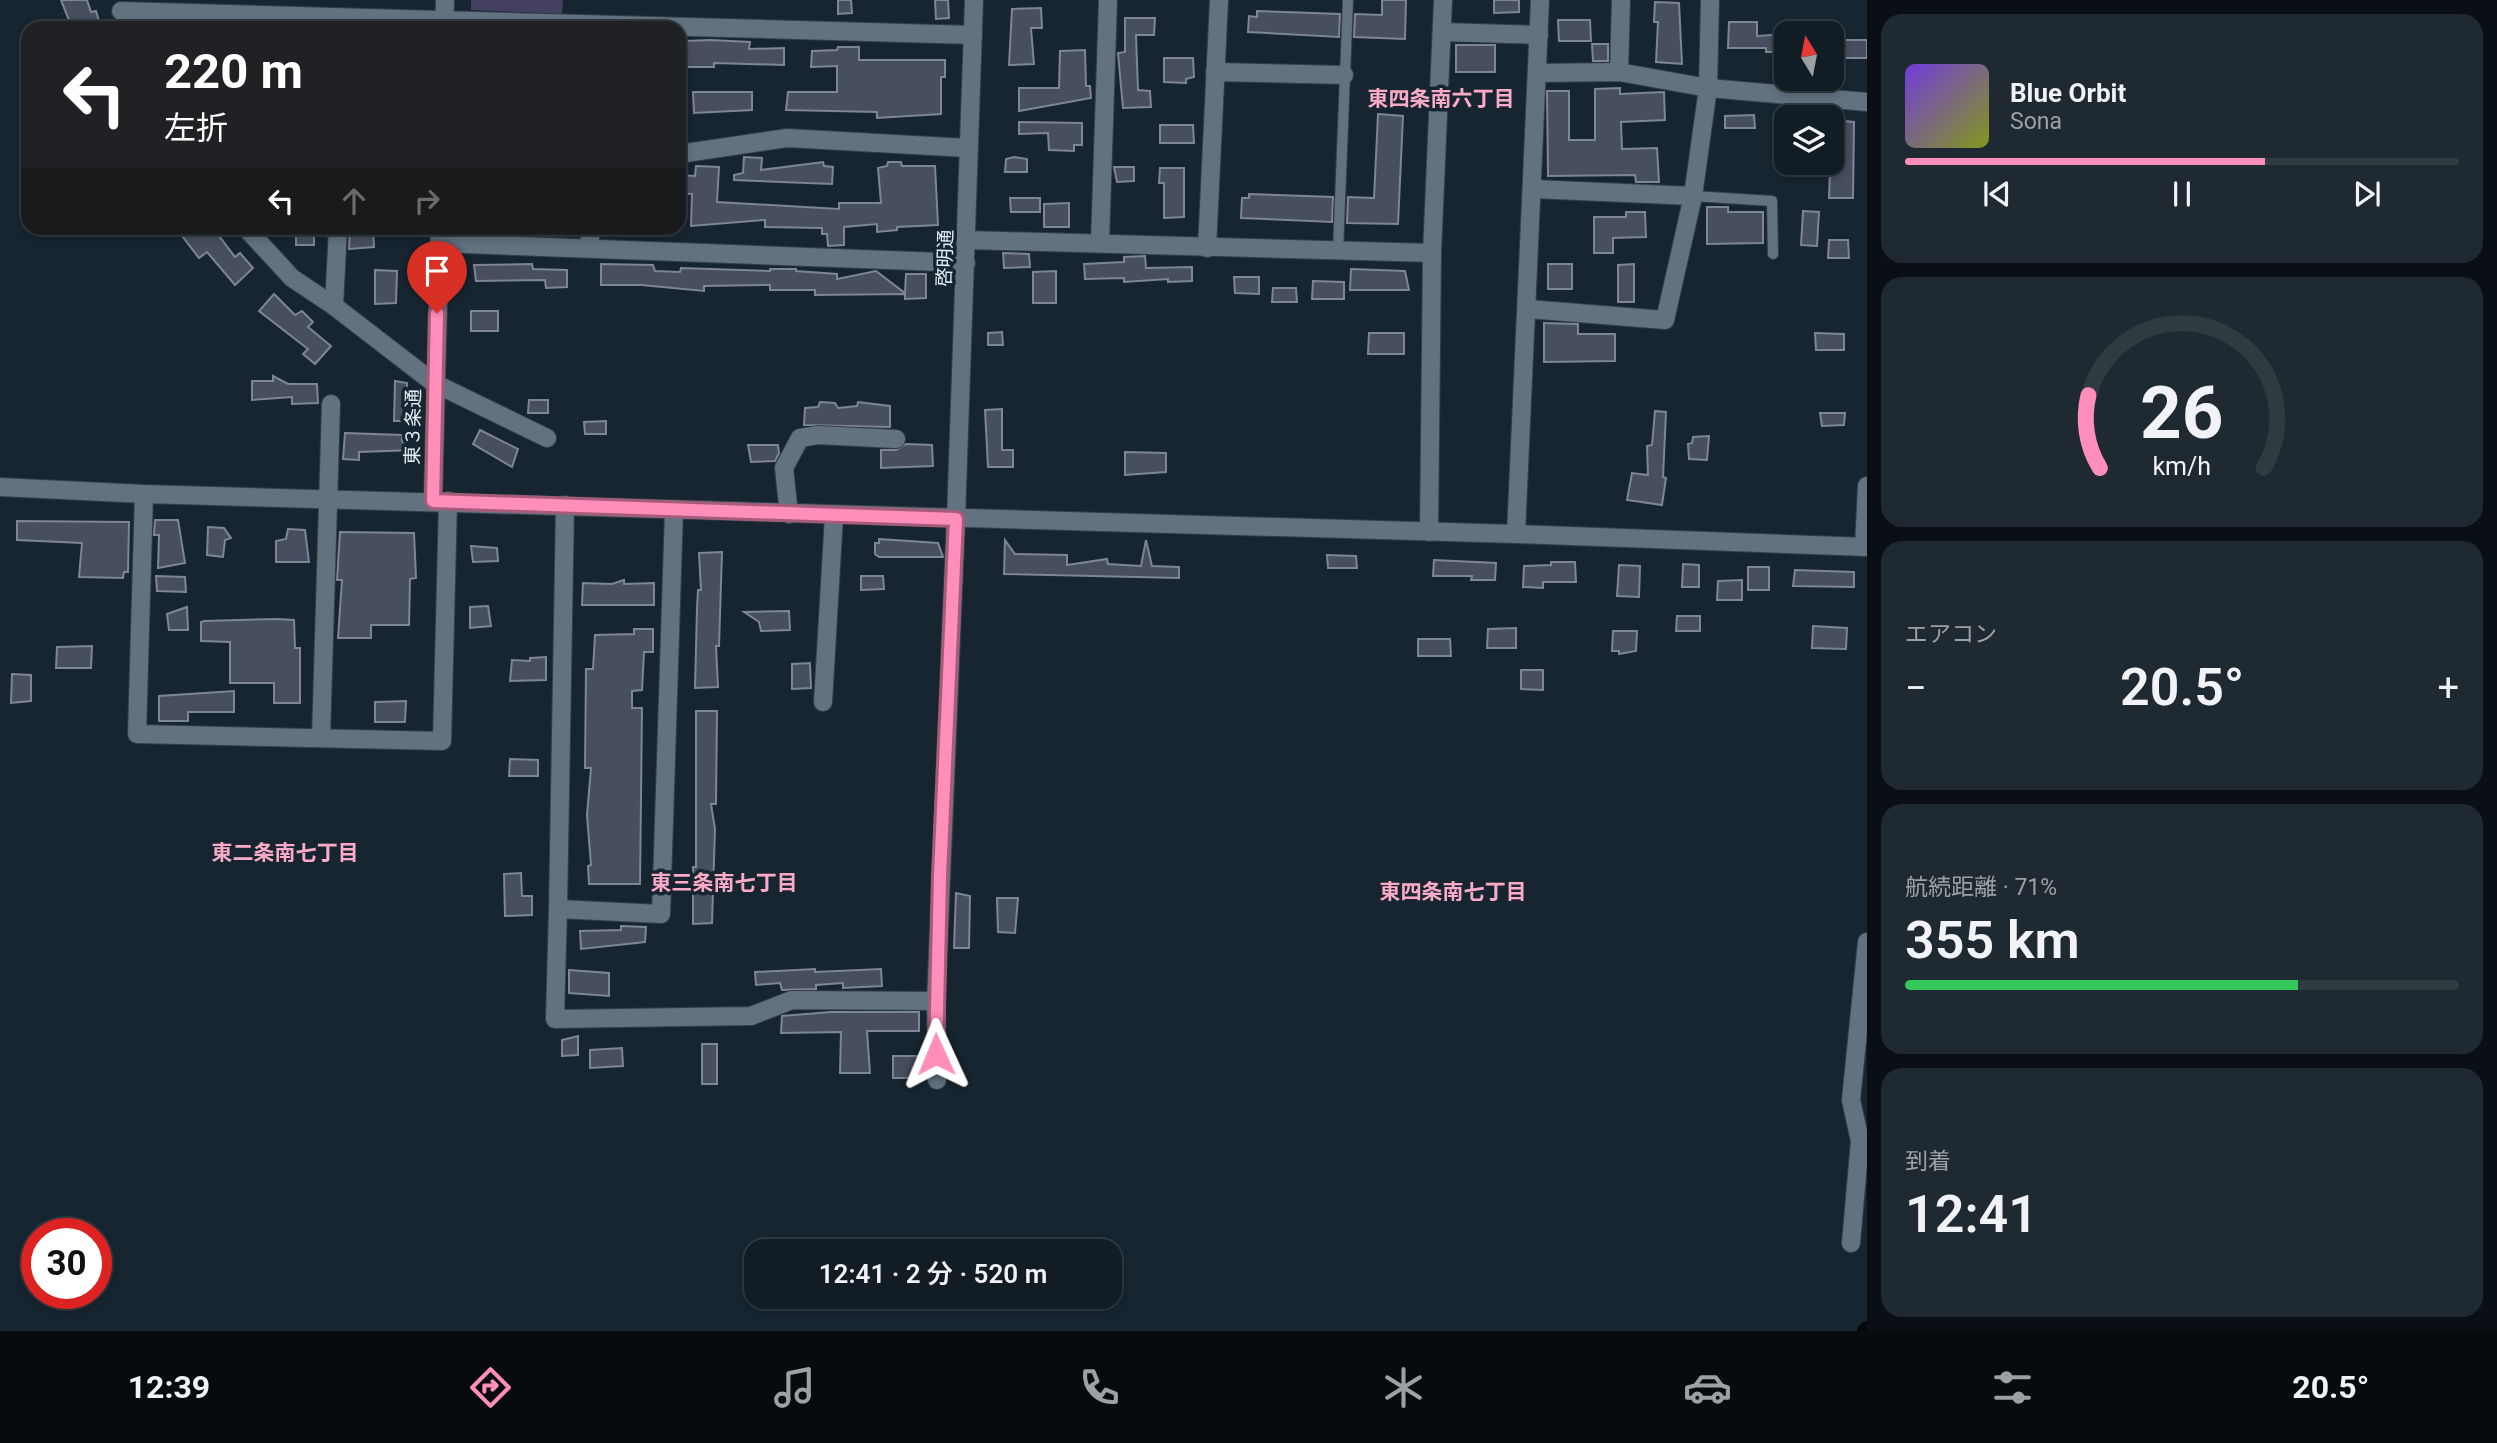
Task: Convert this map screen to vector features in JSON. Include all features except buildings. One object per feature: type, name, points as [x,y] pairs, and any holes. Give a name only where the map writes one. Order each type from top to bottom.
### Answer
[{"type":"street","points":[[444,21],[445,0]]},
{"type":"street","name":"啓明通","points":[[937,1080],[936,1001],[968,240],[967,148],[974,0]]},
{"type":"street","points":[[1100,243],[1108,0]]},
{"type":"street","points":[[1207,247],[1219,0]]},
{"type":"street","points":[[1429,532],[1432,253],[1443,0]]},
{"type":"street","points":[[1516,534],[1541,0]]},
{"type":"street","points":[[1619,72],[1621,0]]},
{"type":"street","points":[[1528,309],[1665,320],[1693,196],[1708,88],[1710,0]]},
{"type":"street","points":[[121,13],[359,8],[428,21]]},
{"type":"street","points":[[686,28],[973,35]]},
{"type":"street","points":[[1441,32],[1539,35]]},
{"type":"street","points":[[1215,72],[1345,75]]},
{"type":"street","points":[[1537,73],[1619,72],[1708,88],[1867,103]]},
{"type":"street","points":[[686,153],[787,138],[967,148]]},
{"type":"street","points":[[1533,189],[1693,196]]},
{"type":"street","points":[[252,235],[292,278],[334,306],[434,383],[547,438]]},
{"type":"street","points":[[334,306],[338,235]]},
{"type":"street","points":[[440,235],[590,248],[966,263]]},
{"type":"street","name":"東３条通","points":[[321,738],[442,741],[440,501],[434,383],[440,235]]},
{"type":"street","points":[[590,235],[590,248]]},
{"type":"street","points":[[968,240],[1432,253]]},
{"type":"street","points":[[144,495],[137,734],[321,738],[331,404]]},
{"type":"street","points":[[789,514],[784,468],[800,438],[818,435],[896,439]]},
{"type":"street","points":[[0,487],[144,495],[440,501],[834,516],[1516,534],[1866,547],[1867,486]]},
{"type":"street","points":[[565,505],[555,1019],[751,1016],[792,1000],[936,1001]]},
{"type":"street","points":[[558,909],[662,914],[674,510]]},
{"type":"street","points":[[823,702],[834,516]]},
{"type":"street","points":[[1852,1243],[1860,1141],[1851,1100],[1867,942]]},
{"type":"lane","points":[[1338,251],[1348,0]]},
{"type":"lane","points":[[1693,196],[1772,201],[1773,254]]},
{"type":"shaded area","points":[[471,0],[563,0],[562,14],[471,10]]},
{"type":"district","name":"東四条南六丁目","points":[[1441,99]]},
{"type":"district","name":"東二条南七丁目","points":[[285,853]]},
{"type":"district","name":"東三条南七丁目","points":[[724,883]]},
{"type":"district","name":"東四条南七丁目","points":[[1453,892]]},
{"type":"route","points":[[437,313],[433,501],[956,519],[940,876],[936,1054]]}]
